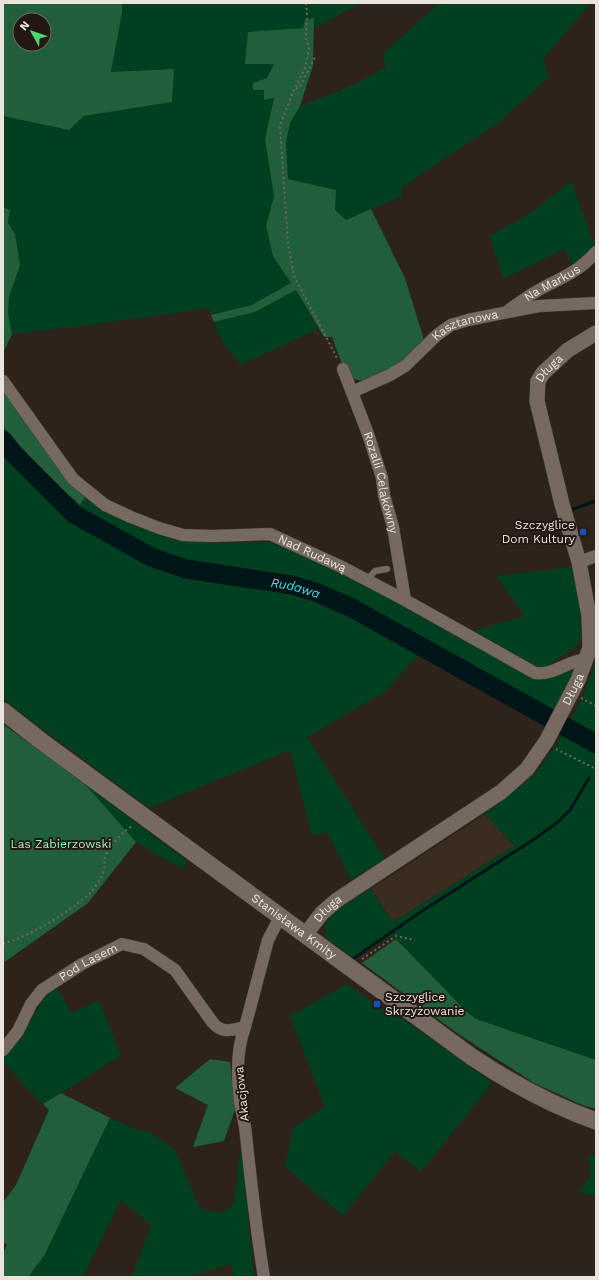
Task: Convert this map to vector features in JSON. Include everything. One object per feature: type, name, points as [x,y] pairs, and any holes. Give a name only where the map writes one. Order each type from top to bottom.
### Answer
[{"type":"main road","name":"Stanisława Kmity","points":[[3,711],[41,741],[280,917],[501,1077],[548,1102],[596,1121]]},
{"type":"street","name":"Na Markus","points":[[506,312],[527,297],[567,276],[587,262],[596,252]]},
{"type":"street","name":"Kasztanowa","points":[[352,392],[390,375],[405,366],[437,335],[451,325],[506,312],[552,305],[596,303]]},
{"type":"street","name":"Długa","points":[[305,935],[322,913],[337,900],[501,792],[527,769],[550,743],[573,700],[578,680],[590,648],[589,616],[579,562],[561,498],[537,401],[538,381],[543,373],[568,350],[596,333]]},
{"type":"street","name":"Rozalii Celakówny","points":[[343,369],[368,434],[382,478],[384,494],[393,527],[405,600]]},
{"type":"street","name":"Nad Rudawą","points":[[3,382],[73,479],[105,505],[131,517],[183,535],[211,536],[270,534],[367,580],[535,673],[545,674],[574,662],[587,659]]},
{"type":"street","points":[[579,562],[596,556]]},
{"type":"street","name":"Akacjowa","points":[[264,1277],[257,1235],[245,1125],[240,1104],[238,1062],[240,1040],[268,940],[280,917]]},
{"type":"street","name":"Pod Lasem","points":[[3,1050],[18,1031],[31,1004],[42,990],[82,964],[122,944],[144,949],[175,970],[212,1023],[218,1029],[230,1031],[244,1027]]},
{"type":"lane","points":[[367,580],[375,571],[387,569]]},
{"type":"path","points":[[306,3],[306,38],[309,49],[305,68],[294,90],[280,125],[288,243],[294,276],[343,369]]},
{"type":"path","points":[[294,90],[301,85],[316,55]]},
{"type":"path","points":[[573,700],[596,706]]},
{"type":"path","points":[[550,743],[596,769]]},
{"type":"path","points":[[3,944],[17,939],[50,922],[90,894],[99,881],[104,869],[106,852],[130,827],[136,826]]},
{"type":"path","points":[[350,968],[396,936],[415,940]]},
{"type":"shaded area","points":[[485,814],[514,846],[393,922],[371,889]]},
{"type":"green space","points":[[3,3],[122,3],[122,12],[111,72],[174,69],[172,102],[84,116],[69,130],[3,116]]},
{"type":"green space","points":[[122,3],[361,3],[315,28],[314,18],[300,31],[288,46],[276,62],[267,78],[253,83],[274,98],[265,139],[274,196],[266,226],[273,256],[291,283],[252,305],[211,315],[209,308],[12,334],[8,314],[9,297],[20,265],[15,234],[8,223],[10,211],[3,207],[3,116],[69,130],[84,116],[172,102],[173,69],[111,73],[122,12]]},
{"type":"green space","points":[[439,3],[591,3],[543,59],[549,77],[498,123],[401,188],[402,196],[346,220],[334,210],[336,190],[288,179],[286,142],[290,123],[300,106],[355,84],[386,67],[382,55]]},
{"type":"green space","points":[[314,18],[313,66],[300,106],[290,123],[286,142],[288,179],[336,190],[335,210],[346,220],[371,209],[405,278],[424,340],[390,371],[363,381],[346,375],[332,337],[324,337],[296,290],[255,312],[214,322],[211,315],[252,305],[291,283],[273,256],[266,226],[274,196],[265,139],[274,98],[264,100],[264,90],[253,90],[253,83],[267,78],[274,64],[245,64],[248,32],[303,28],[305,20]]},
{"type":"green space","points":[[571,181],[596,249],[574,269],[564,249],[503,279],[490,236],[530,213]]},
{"type":"green space","points":[[3,207],[10,210],[8,223],[15,234],[20,265],[9,297],[8,314],[12,334],[3,353]]},
{"type":"green space","points":[[296,290],[318,329],[241,365],[221,340],[214,322],[255,312]]},
{"type":"green space","points":[[3,389],[86,496],[80,505],[50,479],[3,427]]},
{"type":"green space","points":[[3,427],[50,479],[80,505],[86,496],[179,537],[213,543],[268,542],[302,554],[358,579],[531,674],[571,669],[575,673],[557,708],[546,724],[417,656],[385,692],[307,737],[385,859],[351,880],[327,832],[312,836],[290,750],[149,808],[3,699]]},
{"type":"green space","points":[[572,567],[579,607],[581,629],[580,638],[576,646],[558,658],[548,668],[543,670],[532,667],[470,632],[525,616],[496,576]]},
{"type":"green space","points":[[596,660],[596,733],[570,721],[584,693]]},
{"type":"green space","name":"Las Zabierzowski","points":[[3,724],[85,784],[136,842],[88,903],[3,963]]},
{"type":"green space","points":[[565,732],[596,747],[596,1060],[476,1019],[466,1011],[396,939],[394,934],[354,959],[326,938],[325,930],[327,922],[337,910],[371,889],[393,922],[514,846],[485,814],[539,769]]},
{"type":"green space","points":[[85,784],[188,862],[182,869],[136,842]]},
{"type":"green space","points":[[396,939],[466,1011],[476,1019],[596,1060],[596,1109],[582,1105],[534,1083],[457,1033],[362,963]]},
{"type":"green space","points":[[347,984],[383,1010],[403,1019],[491,1082],[487,1090],[421,1172],[395,1151],[343,1216],[285,1167],[293,1128],[325,1107],[290,1016]]},
{"type":"green space","points":[[57,988],[72,1013],[99,1000],[121,1056],[43,1104],[3,1061],[3,1056],[28,1025],[44,997]]},
{"type":"green space","points":[[210,1059],[230,1062],[235,1110],[224,1141],[193,1147],[208,1105],[175,1088]]},
{"type":"green space","points":[[61,1093],[110,1118],[44,1256],[29,1277],[3,1277],[3,1253],[7,1245],[3,1242],[3,1202],[16,1185],[49,1110],[43,1104]]},
{"type":"green space","points":[[110,1118],[153,1134],[176,1151],[200,1209],[221,1213],[234,1205],[241,1144],[254,1277],[234,1277],[231,1264],[187,1277],[132,1277],[151,1225],[121,1200],[83,1277],[29,1277],[44,1256]]},
{"type":"green space","points":[[596,1154],[596,1197],[579,1192],[591,1175],[588,1156]]},
{"type":"waterway","name":"Rudawa","points":[[3,440],[14,454],[74,514],[151,557],[186,569],[292,585],[318,593],[352,608],[596,744]]},
{"type":"waterway","points":[[573,509],[596,501]]},
{"type":"waterway","points":[[354,958],[422,911],[536,838],[559,821],[570,810],[589,778]]},
{"type":"place","name":"Szczyglice Dom Kultury","points":[[583,532]]},
{"type":"place","name":"Szczyglice Skrzyżowanie","points":[[377,1004]]}]
